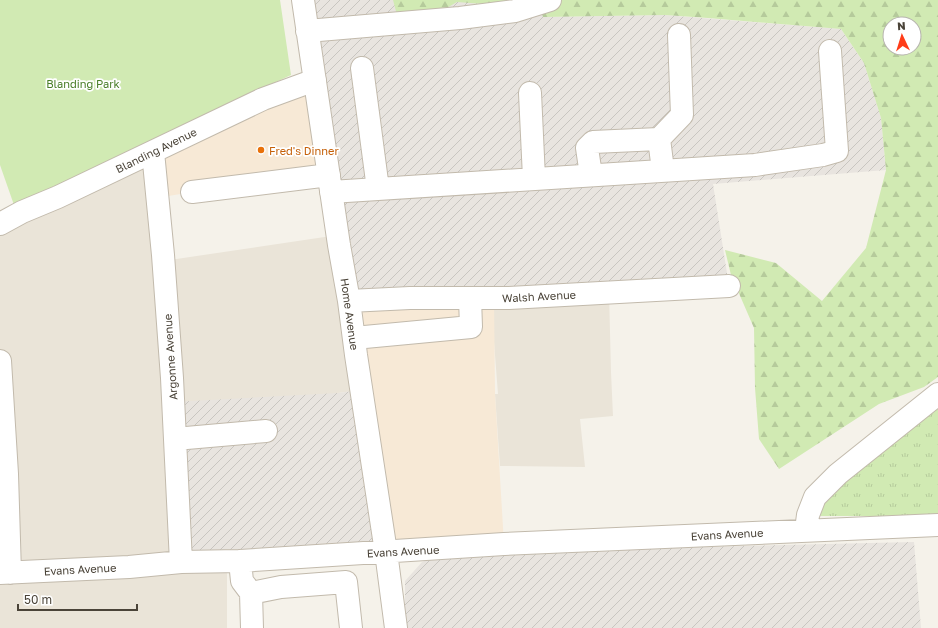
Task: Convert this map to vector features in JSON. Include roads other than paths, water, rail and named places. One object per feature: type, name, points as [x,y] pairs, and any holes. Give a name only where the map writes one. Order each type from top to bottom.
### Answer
[{"type":"street","name":"Home Avenue","points":[[303,0],[330,183],[350,301],[396,628]]},
{"type":"street","points":[[307,31],[468,17],[515,11],[550,0]]},
{"type":"street","points":[[591,175],[587,148],[592,142],[659,140],[682,115],[680,35]]},
{"type":"street","points":[[192,192],[330,183],[378,189],[755,165],[823,155],[838,151],[830,51]]},
{"type":"street","points":[[362,68],[378,189]]},
{"type":"street","name":"Blanding Avenue","points":[[0,224],[22,212],[58,197],[262,99],[315,80]]},
{"type":"street","points":[[530,93],[534,178]]},
{"type":"street","points":[[659,140],[663,170]]},
{"type":"street","name":"Argonne Avenue","points":[[152,152],[163,255],[172,378],[181,562]]},
{"type":"street","name":"Walsh Avenue","points":[[350,301],[410,298],[509,298],[729,286]]},
{"type":"street","points":[[354,338],[471,327],[470,298]]},
{"type":"street","points":[[0,361],[7,474],[5,573]]},
{"type":"street","points":[[806,530],[808,515],[815,497],[838,474],[938,394]]},
{"type":"street","points":[[175,439],[266,431]]},
{"type":"street","name":"Evans Avenue","points":[[5,573],[121,567],[181,562],[240,561],[504,544],[938,525]]},
{"type":"street","points":[[240,561],[242,581],[251,592],[252,628]]},
{"type":"street","points":[[251,592],[281,586],[346,582],[351,628]]},
{"type":"place","name":"Fred's Dinner","points":[[261,150]]},
{"type":"park label","name":"Blanding Park","points":[[83,83]]}]
